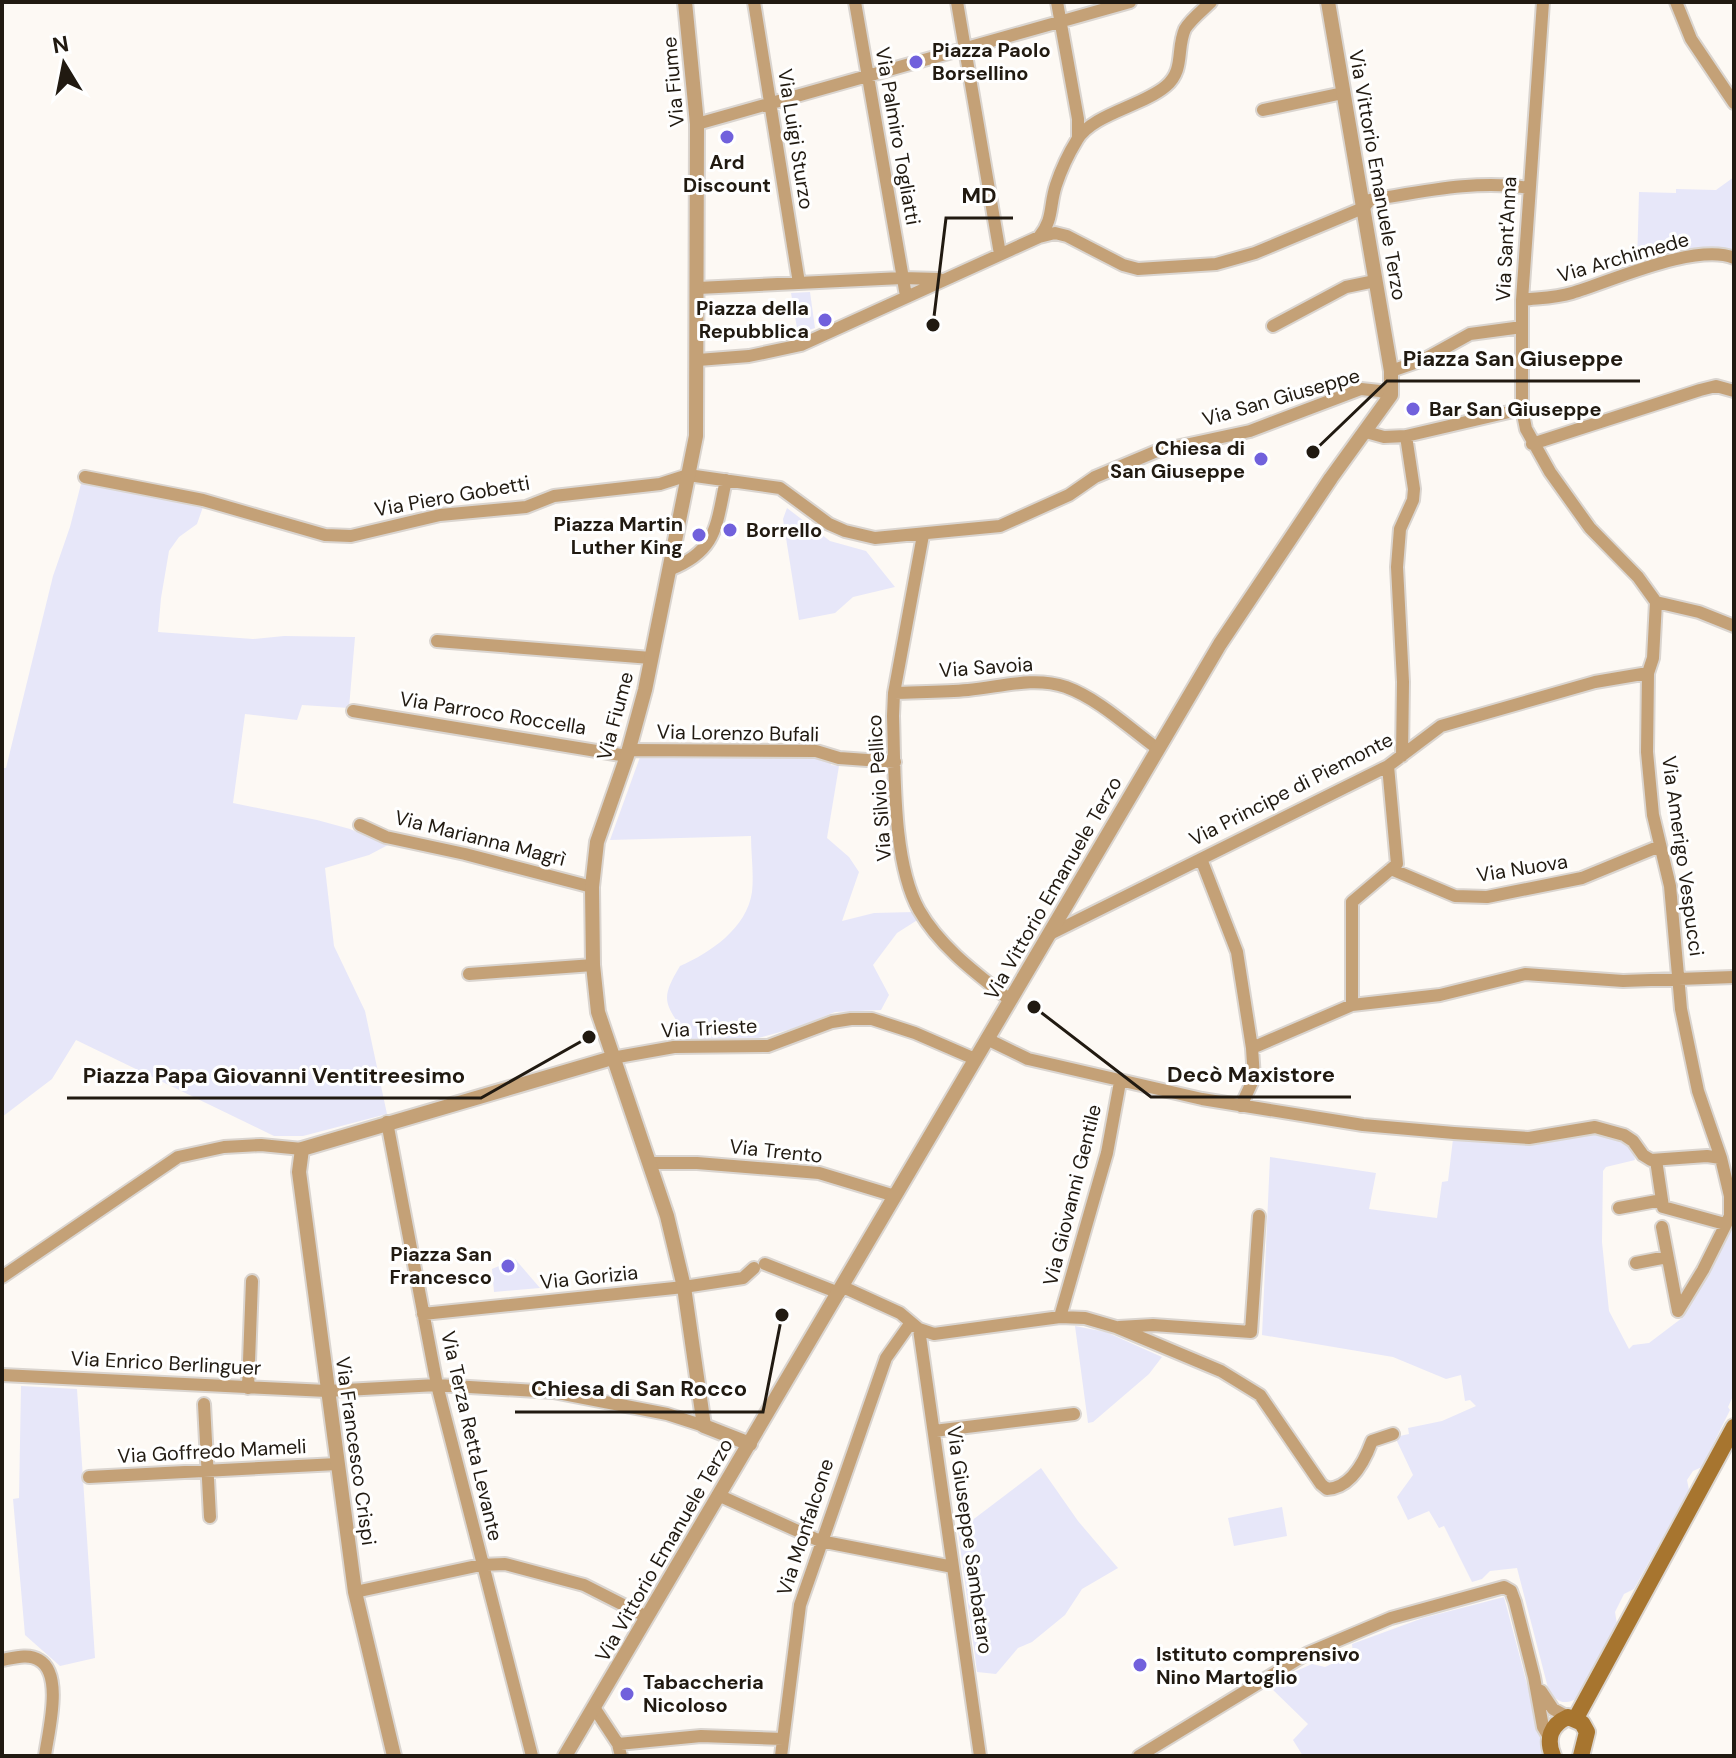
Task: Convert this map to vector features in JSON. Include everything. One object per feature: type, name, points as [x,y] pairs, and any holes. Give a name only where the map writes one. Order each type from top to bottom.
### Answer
[{"type":"main road","points":[[1582,1756],[1599,1680],[1617,1639],[1734,1427]]},
{"type":"main road","points":[[1551,1749],[1554,1726],[1572,1718],[1599,1680]]},
{"type":"main road","points":[[1572,1718],[1587,1732]]},
{"type":"street","name":"Via Fiume","points":[[685,2],[697,124],[696,436],[651,658],[628,753],[597,842],[592,887],[593,965],[598,1012],[667,1216],[684,1287],[704,1426]]},
{"type":"street","name":"Via Luigi Sturzo","points":[[754,2],[799,283]]},
{"type":"street","name":"Via Palmiro Togliatti","points":[[855,2],[906,296]]},
{"type":"street","points":[[957,2],[1000,254]]},
{"type":"street","points":[[1039,237],[1049,224],[1055,186],[1078,137],[1078,119],[1057,2]]},
{"type":"street","points":[[697,124],[1130,2]]},
{"type":"street","points":[[1078,137],[1095,123],[1142,101],[1174,79],[1178,73],[1182,38],[1187,26],[1211,2]]},
{"type":"street","name":"Via Vittorio Emanuele Terzo","points":[[565,1756],[1220,644],[1331,478],[1391,395],[1391,371],[1328,2]]},
{"type":"street","name":"Via Sant'Anna","points":[[1543,2],[1522,300],[1522,409],[1532,444],[1590,528],[1638,577],[1656,602]]},
{"type":"street","points":[[1676,2],[1691,39],[1734,103]]},
{"type":"street","points":[[1263,110],[1343,93]]},
{"type":"street","points":[[698,360],[749,356],[801,345],[1000,254],[1055,233],[1138,269],[1216,264],[1255,253],[1363,208],[1370,200],[1438,189],[1511,185],[1529,188]]},
{"type":"street","name":"Via Archimede","points":[[1522,300],[1569,294],[1622,274],[1700,255],[1734,258]]},
{"type":"street","points":[[698,288],[902,278],[945,279]]},
{"type":"street","points":[[1273,326],[1346,287],[1375,281]]},
{"type":"street","points":[[1391,371],[1423,360],[1470,334],[1522,327]]},
{"type":"street","points":[[1532,444],[1700,390],[1716,386],[1734,391]]},
{"type":"street","name":"Via San Giuseppe","points":[[688,475],[780,488],[829,524],[861,536],[923,535],[1000,526],[1069,495],[1095,477],[1157,451],[1250,431],[1361,389],[1391,395]]},
{"type":"street","points":[[1366,432],[1384,437],[1406,436],[1522,409]]},
{"type":"street","points":[[1402,756],[1403,682],[1397,567],[1400,529],[1411,506],[1414,489],[1406,436]]},
{"type":"street","name":"Via Piero Gobetti","points":[[85,477],[203,500],[325,535],[351,536],[440,515],[526,507],[554,496],[660,484],[688,475]]},
{"type":"street","points":[[669,570],[683,564],[713,539],[726,480]]},
{"type":"street","name":"Via Silvio Pellico","points":[[923,535],[894,693],[900,855],[918,909],[961,962],[1010,1000]]},
{"type":"street","points":[[1648,673],[1653,658],[1656,602],[1699,612],[1734,626]]},
{"type":"street","points":[[437,641],[651,658]]},
{"type":"street","name":"Via Principe di Piemonte","points":[[1050,934],[1388,766],[1441,726],[1595,682],[1648,673]]},
{"type":"street","name":"Via Amerigo Vespucci","points":[[1648,673],[1647,752],[1653,815],[1670,886],[1681,1009],[1698,1091],[1721,1158],[1731,1207],[1703,1270],[1678,1311],[1667,1257]]},
{"type":"street","name":"Via Savoia","points":[[894,693],[970,690],[1030,682],[1054,684],[1095,702],[1158,749]]},
{"type":"street","name":"Via Parroco Roccella","points":[[353,711],[628,753]]},
{"type":"street","name":"Via Lorenzo Bufali","points":[[628,753],[816,751],[839,758],[895,762]]},
{"type":"street","points":[[1352,1005],[1352,902],[1397,864],[1388,766]]},
{"type":"street","name":"Via Marianna Magrì","points":[[360,825],[386,837],[592,887]]},
{"type":"street","name":"Via Nuova","points":[[1391,869],[1455,896],[1487,897],[1582,878],[1660,846]]},
{"type":"street","points":[[1201,859],[1237,952],[1254,1078],[1241,1106]]},
{"type":"street","points":[[469,974],[593,965]]},
{"type":"street","points":[[1252,1048],[1352,1005],[1440,995],[1525,974],[1623,981],[1734,977]]},
{"type":"street","name":"Via Trieste","points":[[302,1149],[612,1058],[674,1047],[768,1046],[832,1022],[851,1019],[872,1019],[915,1033],[975,1059]]},
{"type":"street","points":[[987,1039],[1028,1059],[1120,1082],[1241,1106],[1363,1125],[1529,1138],[1595,1127],[1624,1135],[1643,1155],[1656,1160],[1707,1156],[1721,1158]]},
{"type":"street","name":"Via Giovanni Gentile","points":[[1060,1317],[1107,1153],[1120,1082]]},
{"type":"street","name":"Via Terza Retta Levante","points":[[387,1122],[437,1385],[532,1756]]},
{"type":"street","points":[[2,1277],[178,1157],[224,1147],[261,1145],[302,1149]]},
{"type":"street","name":"Via Francesco Crispi","points":[[302,1149],[299,1172],[355,1592],[394,1756]]},
{"type":"street","points":[[1656,1160],[1663,1207],[1725,1224]]},
{"type":"street","name":"Via Trento","points":[[649,1163],[697,1163],[819,1173],[895,1196]]},
{"type":"street","points":[[1619,1208],[1662,1200]]},
{"type":"street","points":[[1116,1327],[1153,1325],[1251,1332],[1259,1216]]},
{"type":"street","points":[[1636,1263],[1667,1257],[1662,1227]]},
{"type":"street","name":"Via Gorizia","points":[[423,1314],[684,1287],[743,1278],[760,1266],[841,1290],[900,1313],[915,1326]]},
{"type":"street","points":[[248,1388],[252,1281]]},
{"type":"street","points":[[915,1326],[934,1334],[1060,1317],[1085,1318],[1116,1327],[1221,1371],[1260,1395],[1327,1489],[1339,1486],[1351,1477],[1366,1457],[1372,1441],[1393,1434]]},
{"type":"street","name":"Via Giuseppe Sambataro","points":[[915,1326],[934,1431],[980,1756]]},
{"type":"street","name":"Via Monfalcone","points":[[781,1756],[800,1605],[886,1358],[915,1326]]},
{"type":"street","name":"Via Enrico Berlinguer","points":[[2,1375],[327,1391],[437,1385],[553,1392],[667,1414],[704,1426]]},
{"type":"street","points":[[204,1404],[210,1517]]},
{"type":"street","points":[[934,1431],[1074,1414]]},
{"type":"street","points":[[704,1426],[750,1444]]},
{"type":"street","name":"Via Goffredo Mameli","points":[[89,1477],[337,1464]]},
{"type":"street","points":[[718,1495],[820,1541],[953,1567]]},
{"type":"street","points":[[355,1592],[481,1565],[505,1564],[584,1585],[647,1617]]},
{"type":"street","points":[[1139,1756],[1308,1653],[1391,1618],[1504,1587],[1511,1591],[1515,1602],[1543,1727],[1551,1749]]},
{"type":"street","points":[[2,1660],[24,1656],[38,1658],[53,1678],[45,1756]]},
{"type":"street","points":[[1534,1677],[1553,1709],[1572,1718]]},
{"type":"street","points":[[595,1709],[619,1750],[701,1736],[783,1739]]},
{"type":"shaded area","points":[[1734,177],[1734,251],[1718,247],[1637,265],[1639,192],[1716,190]]},
{"type":"shaded area","points":[[810,292],[815,328],[798,334],[791,293]]},
{"type":"shaded area","points":[[82,480],[204,504],[197,524],[179,537],[169,551],[158,632],[253,639],[355,637],[349,708],[302,705],[297,720],[245,714],[233,803],[317,820],[350,829],[388,845],[369,855],[325,868],[334,946],[365,1011],[387,1114],[303,1136],[274,1136],[76,1040],[52,1079],[2,1117],[2,768],[6,768],[53,576]]},
{"type":"shaded area","points":[[787,508],[830,541],[866,551],[895,587],[853,597],[835,613],[799,620],[783,519]]},
{"type":"shaded area","points":[[640,757],[820,757],[832,761],[831,765],[839,766],[827,838],[849,857],[859,872],[842,921],[874,913],[914,912],[919,919],[897,933],[873,965],[889,995],[881,1010],[835,1012],[758,1038],[687,1039],[670,1010],[669,988],[680,966],[715,946],[743,917],[752,892],[751,836],[610,840]]},
{"type":"shaded area","points":[[1585,1133],[1612,1133],[1633,1148],[1635,1160],[1606,1167],[1603,1171],[1602,1242],[1609,1311],[1629,1349],[1633,1345],[1649,1343],[1682,1318],[1730,1229],[1734,1228],[1734,1394],[1728,1407],[1730,1410],[1702,1467],[1693,1471],[1687,1480],[1689,1490],[1634,1589],[1624,1594],[1615,1612],[1617,1624],[1589,1676],[1583,1695],[1563,1702],[1555,1698],[1548,1688],[1517,1568],[1490,1571],[1482,1579],[1472,1582],[1444,1526],[1439,1528],[1429,1511],[1408,1520],[1397,1497],[1413,1475],[1395,1437],[1409,1434],[1408,1428],[1442,1421],[1476,1406],[1470,1400],[1465,1401],[1461,1375],[1446,1379],[1393,1357],[1262,1335],[1270,1157],[1376,1173],[1369,1209],[1437,1218],[1442,1182],[1448,1181],[1453,1139],[1529,1141]]},
{"type":"shaded area","points":[[515,1259],[540,1288],[494,1292],[492,1269]]},
{"type":"shaded area","points":[[1075,1326],[1106,1332],[1162,1357],[1149,1374],[1088,1423]]},
{"type":"shaded area","points":[[21,1386],[77,1389],[95,1658],[60,1666],[25,1635],[13,1499],[19,1498]]},
{"type":"shaded area","points":[[1041,1468],[1078,1521],[1118,1568],[1082,1589],[1065,1615],[1032,1642],[1018,1648],[996,1674],[977,1672],[958,1531]]},
{"type":"shaded area","points":[[1282,1507],[1287,1536],[1234,1546],[1228,1518]]},
{"type":"shaded area","points":[[1504,1597],[1546,1756],[1303,1756],[1293,1740],[1308,1724],[1267,1684],[1312,1664],[1325,1667],[1353,1654],[1352,1644],[1423,1618]]},
{"type":"place","name":"Piazza Paolo Borsellino","points":[[916,62]]},
{"type":"place","name":"Ard Discount","points":[[727,137]]},
{"type":"place","name":"Piazza della Repubblica","points":[[825,320]]},
{"type":"place","name":"MD","points":[[933,325]]},
{"type":"place","name":"Bar San Giuseppe","points":[[1413,409]]},
{"type":"place","name":"Piazza San Giuseppe","points":[[1313,452]]},
{"type":"place","name":"Chiesa di San Giuseppe","points":[[1261,459]]},
{"type":"place","name":"Borrello","points":[[730,530]]},
{"type":"place","name":"Piazza Martin Luther King","points":[[699,535]]},
{"type":"place","name":"Decò Maxistore","points":[[1034,1007]]},
{"type":"place","name":"Piazza Papa Giovanni Ventitreesimo","points":[[589,1037]]},
{"type":"place","name":"Piazza San Francesco","points":[[508,1266]]},
{"type":"place","name":"Chiesa di San Rocco","points":[[782,1315]]},
{"type":"place","name":"Istituto comprensivo Nino Martoglio","points":[[1140,1665]]},
{"type":"place","name":"Tabaccheria Nicoloso","points":[[627,1694]]}]
